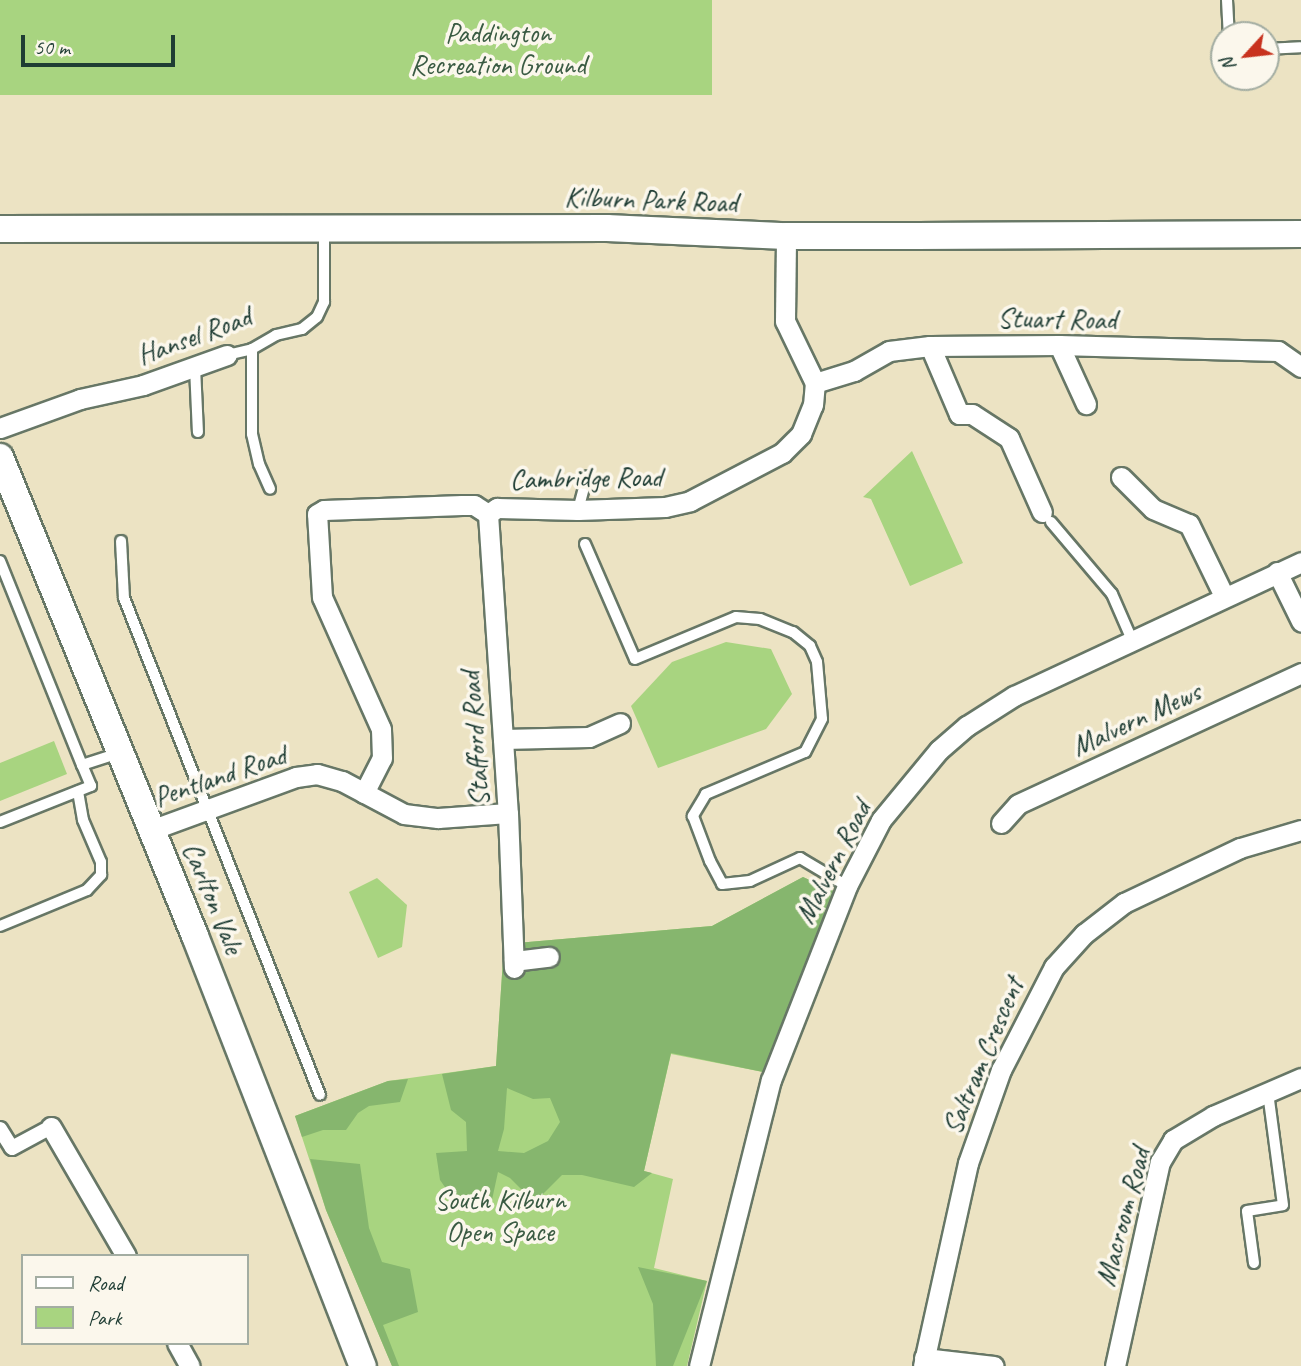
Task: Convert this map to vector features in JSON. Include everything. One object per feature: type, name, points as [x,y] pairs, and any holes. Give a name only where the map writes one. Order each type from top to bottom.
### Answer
[{"type":"main road","name":"Kilburn Park Road","points":[[0,229],[607,228],[786,236],[1301,234]]},
{"type":"main road","name":"Carlton Vale","points":[[0,457],[6,491],[151,830],[363,1366]]},
{"type":"street","points":[[786,236],[785,321],[815,383]]},
{"type":"street","points":[[1059,345],[1086,404]]},
{"type":"street","name":"Stuart Road","points":[[815,383],[854,371],[890,351],[930,346],[1242,345],[1278,351],[1301,368]]},
{"type":"street","points":[[930,346],[959,414],[972,414],[1009,438],[1047,517]]},
{"type":"street","name":"Hansel Road","points":[[0,428],[80,399],[143,385],[227,355]]},
{"type":"street","name":"Cambridge Road","points":[[364,793],[382,758],[381,729],[322,597],[317,514],[324,510],[474,505],[488,514],[497,508],[578,510],[664,507],[690,501],[782,453],[801,434],[813,405],[815,383]]},
{"type":"street","points":[[1121,477],[1153,509],[1189,524],[1224,597]]},
{"type":"street","name":"Stafford Road","points":[[488,514],[508,813],[514,965],[549,957]]},
{"type":"street","name":"Malvern Road","points":[[699,1366],[771,1080],[846,887],[881,820],[939,750],[967,726],[1014,696],[1301,562]]},
{"type":"street","points":[[1277,572],[1301,621]]},
{"type":"street","name":"Malvern Mews","points":[[1001,822],[1018,804],[1301,673]]},
{"type":"street","points":[[503,739],[589,737],[620,723]]},
{"type":"street","name":"Pentland Road","points":[[151,830],[296,777],[317,774],[364,793],[385,806],[421,817],[508,813]]},
{"type":"street","name":"Saltram Crescent","points":[[923,1362],[947,1248],[976,1139],[1013,1043],[1054,967],[1084,934],[1124,903],[1240,848],[1301,830]]},
{"type":"street","name":"Macroom Road","points":[[1115,1366],[1160,1162],[1173,1140],[1186,1130],[1301,1078]]},
{"type":"street","points":[[0,1129],[12,1148],[51,1127],[125,1254]]},
{"type":"street","points":[[178,1345],[190,1366]]},
{"type":"street","points":[[923,1362],[994,1366]]},
{"type":"lane","points":[[1227,0],[1228,21]]},
{"type":"lane","points":[[1280,48],[1300,47]]},
{"type":"lane","name":"Hansel Road","points":[[227,355],[252,349],[276,335],[302,329],[317,317],[324,302],[324,227]]},
{"type":"lane","points":[[252,349],[252,434],[259,464],[270,489]]},
{"type":"lane","points":[[195,367],[198,432]]},
{"type":"lane","points":[[578,510],[587,476]]},
{"type":"lane","points":[[1047,517],[1112,594],[1132,640]]},
{"type":"lane","name":"Carlton Vale","points":[[121,541],[124,598],[320,1095]]},
{"type":"lane","points":[[585,544],[635,659],[736,617],[760,619],[793,632],[810,646],[817,662],[822,719],[805,752],[706,794],[693,816],[722,884],[750,881],[800,858],[846,887]]},
{"type":"lane","points":[[0,561],[91,786],[0,822]]},
{"type":"lane","points":[[82,765],[119,753]]},
{"type":"lane","points":[[0,926],[87,890],[101,875],[95,844],[83,820],[78,791]]},
{"type":"lane","points":[[1254,1263],[1247,1212],[1283,1205],[1268,1092]]},
{"type":"green space","name":"Paddington Recreation Ground","points":[[0,0],[712,0],[712,95],[0,95]]},
{"type":"green space","points":[[912,451],[963,563],[910,586],[871,499],[863,497]]},
{"type":"green space","points":[[726,642],[771,649],[792,694],[766,729],[658,768],[631,706],[672,662]]},
{"type":"green space","points":[[54,741],[67,774],[0,801],[0,763]]},
{"type":"green space","name":"South Kilburn Open Space","points":[[803,877],[838,893],[763,1072],[671,1054],[644,1171],[673,1179],[654,1268],[707,1281],[687,1366],[392,1366],[326,1210],[295,1116],[388,1081],[496,1066],[504,944],[712,926]]},
{"type":"green space","points":[[803,877],[838,893],[763,1072],[671,1053],[644,1171],[652,1173],[634,1187],[582,1175],[562,1175],[541,1196],[528,1196],[510,1178],[498,1172],[490,1209],[456,1203],[440,1180],[436,1153],[467,1151],[466,1122],[451,1110],[442,1074],[496,1066],[504,944],[712,926]],"holes":[[[507,1088],[533,1099],[550,1098],[560,1122],[548,1141],[524,1153],[498,1151],[504,1129]]]},
{"type":"green space","points":[[377,878],[407,905],[402,947],[378,958],[349,892]]},
{"type":"green space","points":[[408,1079],[400,1102],[369,1106],[358,1113],[346,1130],[323,1130],[302,1137],[295,1116],[388,1081]]},
{"type":"green space","points":[[310,1159],[360,1164],[369,1228],[382,1262],[410,1269],[418,1312],[383,1325],[399,1366],[392,1366],[326,1210]]},
{"type":"green space","points":[[638,1267],[707,1281],[673,1366],[656,1366],[653,1304]]}]
